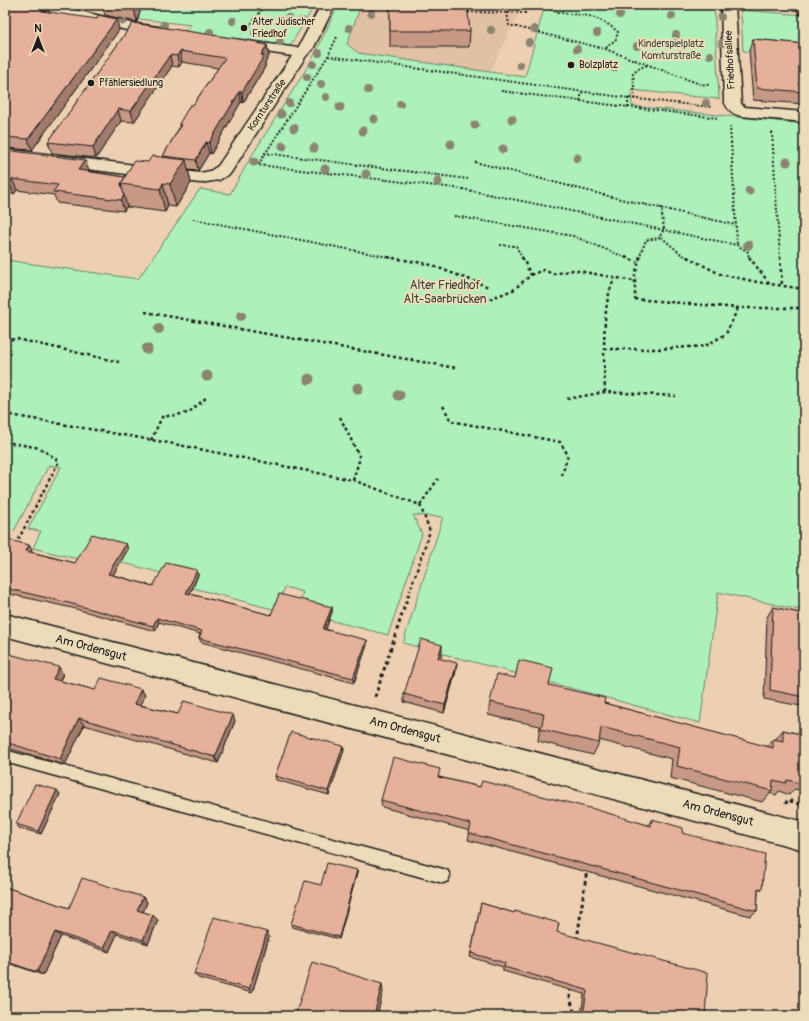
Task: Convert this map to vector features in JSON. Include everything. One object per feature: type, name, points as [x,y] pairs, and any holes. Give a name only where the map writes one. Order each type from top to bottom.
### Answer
[{"type":"street","points":[[36,5],[127,33],[176,34]]},
{"type":"street","name":"Komturstraße","points":[[5,154],[42,152],[186,177],[211,177],[219,174],[224,170],[301,53],[306,49],[328,5]]},
{"type":"street","name":"Friedhofsallee","points":[[728,5],[732,101],[735,115]]},
{"type":"street","points":[[233,43],[301,53]]},
{"type":"street","points":[[735,115],[804,116]]},
{"type":"street","name":"Am Ordensgut","points":[[5,625],[804,836]]},
{"type":"lane","points":[[5,756],[443,876]]},
{"type":"path","points":[[233,43],[265,5]]},
{"type":"path","points":[[543,5],[546,8],[560,12],[590,16],[611,24],[618,32],[616,39],[605,49]]},
{"type":"path","points":[[462,12],[528,13]]},
{"type":"path","points":[[507,12],[509,25],[605,49],[700,84]]},
{"type":"path","points":[[333,46],[258,165],[463,189],[737,245],[748,252],[749,258],[770,284]]},
{"type":"path","points":[[328,56],[628,98],[735,115],[737,245]]},
{"type":"path","points":[[634,99],[633,74],[647,65]]},
{"type":"path","points":[[501,90],[628,108],[722,119]]},
{"type":"path","points":[[580,101],[582,92]]},
{"type":"path","points":[[628,98],[628,108]]},
{"type":"path","points":[[772,132],[782,286]]},
{"type":"path","points":[[265,153],[468,179]]},
{"type":"path","points":[[475,162],[562,182],[620,199],[736,225]]},
{"type":"path","points":[[660,207],[664,229],[659,238],[646,240],[637,262],[634,281],[635,299],[738,308],[804,308]]},
{"type":"path","points":[[454,216],[572,236],[637,262]]},
{"type":"path","points":[[193,219],[346,250],[428,264],[489,287]]},
{"type":"path","points":[[660,236],[681,254],[720,274],[804,289]]},
{"type":"path","points":[[500,245],[516,246],[531,275]]},
{"type":"path","points":[[484,301],[513,290],[531,275],[543,270],[554,274],[573,270],[634,281]]},
{"type":"path","points":[[605,392],[604,348],[610,286],[615,278]]},
{"type":"path","points":[[604,348],[705,346],[726,334],[738,308]]},
{"type":"path","points":[[146,312],[456,368]]},
{"type":"path","points":[[5,340],[17,339],[119,362]]},
{"type":"path","points":[[567,399],[605,392],[676,396]]},
{"type":"path","points":[[151,440],[162,417],[188,413],[206,397]]},
{"type":"path","points":[[443,406],[452,421],[560,442],[568,455],[562,475]]},
{"type":"path","points":[[5,414],[151,440],[352,480],[420,505],[430,531],[374,703]]},
{"type":"path","points":[[340,417],[360,458],[352,480]]},
{"type":"path","points":[[5,442],[40,448],[59,461],[16,545]]},
{"type":"path","points":[[420,505],[438,479]]},
{"type":"path","points":[[793,802],[804,805]]},
{"type":"path","points":[[577,943],[587,867]]},
{"type":"path","points":[[572,982],[570,997],[575,1016]]},
{"type":"shaded area","points":[[361,5],[523,5],[490,72],[358,53],[347,44]]},
{"type":"green space","name":"Alter Jüdischer Friedhof","points":[[170,5],[315,5],[290,46],[185,31],[191,25],[113,16],[125,10],[151,10]]},
{"type":"green space","name":"Alter Friedhof Alt-Saarbrücken","points":[[338,5],[361,5],[347,44],[358,53],[525,77],[545,5],[714,5],[719,99],[631,90],[632,106],[804,124],[804,611],[718,592],[700,723],[403,643],[443,517],[413,515],[422,534],[388,635],[329,620],[332,612],[299,604],[303,592],[285,587],[276,610],[193,588],[198,575],[165,574],[120,562],[128,549],[82,560],[33,548],[41,531],[28,529],[61,467],[49,465],[14,531],[5,529],[5,260],[138,279],[200,189],[230,194],[254,152],[312,60]]},
{"type":"green space","points":[[741,10],[804,15],[804,56],[743,51]]},
{"type":"building","points":[[5,5],[45,5],[42,11],[97,19],[98,15],[117,19],[28,139],[5,137]]},
{"type":"building","points":[[390,5],[467,5],[470,31],[390,31]]},
{"type":"building","points":[[133,23],[258,42],[257,43],[267,45],[261,55],[264,56],[242,92],[240,91],[209,143],[206,142],[196,160],[163,156],[181,125],[179,124],[190,105],[193,105],[225,58],[180,51],[177,56],[170,55],[131,111],[118,109],[93,147],[48,142]]},
{"type":"building","points":[[753,39],[804,44],[804,92],[757,88]]},
{"type":"building","points":[[5,150],[85,160],[78,170],[125,177],[121,184],[124,195],[121,200],[53,192],[58,185],[12,179],[9,183],[5,182]]},
{"type":"building","points":[[152,156],[186,160],[170,184],[163,183],[160,189],[121,184],[134,161],[148,162]]},
{"type":"building","points":[[92,534],[126,544],[108,574],[153,586],[166,563],[197,570],[186,593],[271,615],[279,594],[332,607],[323,629],[367,640],[353,678],[199,638],[202,631],[157,618],[153,626],[69,603],[5,588],[5,539],[29,545],[26,551],[75,563]]},
{"type":"building","points":[[773,607],[804,614],[804,697],[770,690]]},
{"type":"building","points":[[421,639],[442,645],[438,658],[457,663],[445,705],[404,694]]},
{"type":"building","points":[[5,653],[59,667],[53,679],[95,690],[101,678],[141,689],[134,704],[178,714],[184,701],[233,715],[215,757],[79,718],[60,759],[5,742]]},
{"type":"building","points":[[519,660],[553,668],[549,685],[605,698],[604,703],[773,748],[773,739],[783,741],[783,730],[804,735],[804,777],[800,776],[800,783],[787,780],[786,783],[773,780],[772,791],[677,766],[680,747],[601,727],[599,743],[541,729],[544,714],[490,702],[497,674],[515,678]]},
{"type":"building","points":[[291,732],[343,746],[328,791],[275,776]]},
{"type":"building","points":[[393,757],[440,769],[438,777],[480,787],[482,781],[594,809],[651,826],[652,819],[683,828],[682,833],[765,854],[762,889],[758,888],[757,911],[469,833],[471,824],[381,800]]},
{"type":"building","points":[[35,784],[57,790],[38,831],[16,824]]},
{"type":"building","points":[[327,863],[357,870],[339,937],[291,924],[305,881],[321,885]]},
{"type":"building","points":[[82,878],[143,897],[137,910],[153,915],[143,940],[112,930],[104,948],[55,932],[37,972],[5,961],[5,887],[69,908]]},
{"type":"building","points":[[481,903],[514,913],[515,911],[559,923],[557,932],[708,973],[705,1016],[583,1016],[587,990],[504,967],[505,963],[471,953]]},
{"type":"building","points":[[214,917],[267,932],[249,989],[194,974]]},
{"type":"building","points":[[312,962],[382,984],[374,1016],[295,1016]]},
{"type":"place","name":"Alter Jüdischer Friedhof","points":[[244,28]]},
{"type":"place","name":"Bolzplatz","points":[[571,65]]},
{"type":"place","name":"Pfählersiedlung","points":[[91,83]]},
{"type":"park label","name":"Kinderspielplatz Komturstraße","points":[[671,50]]}]
